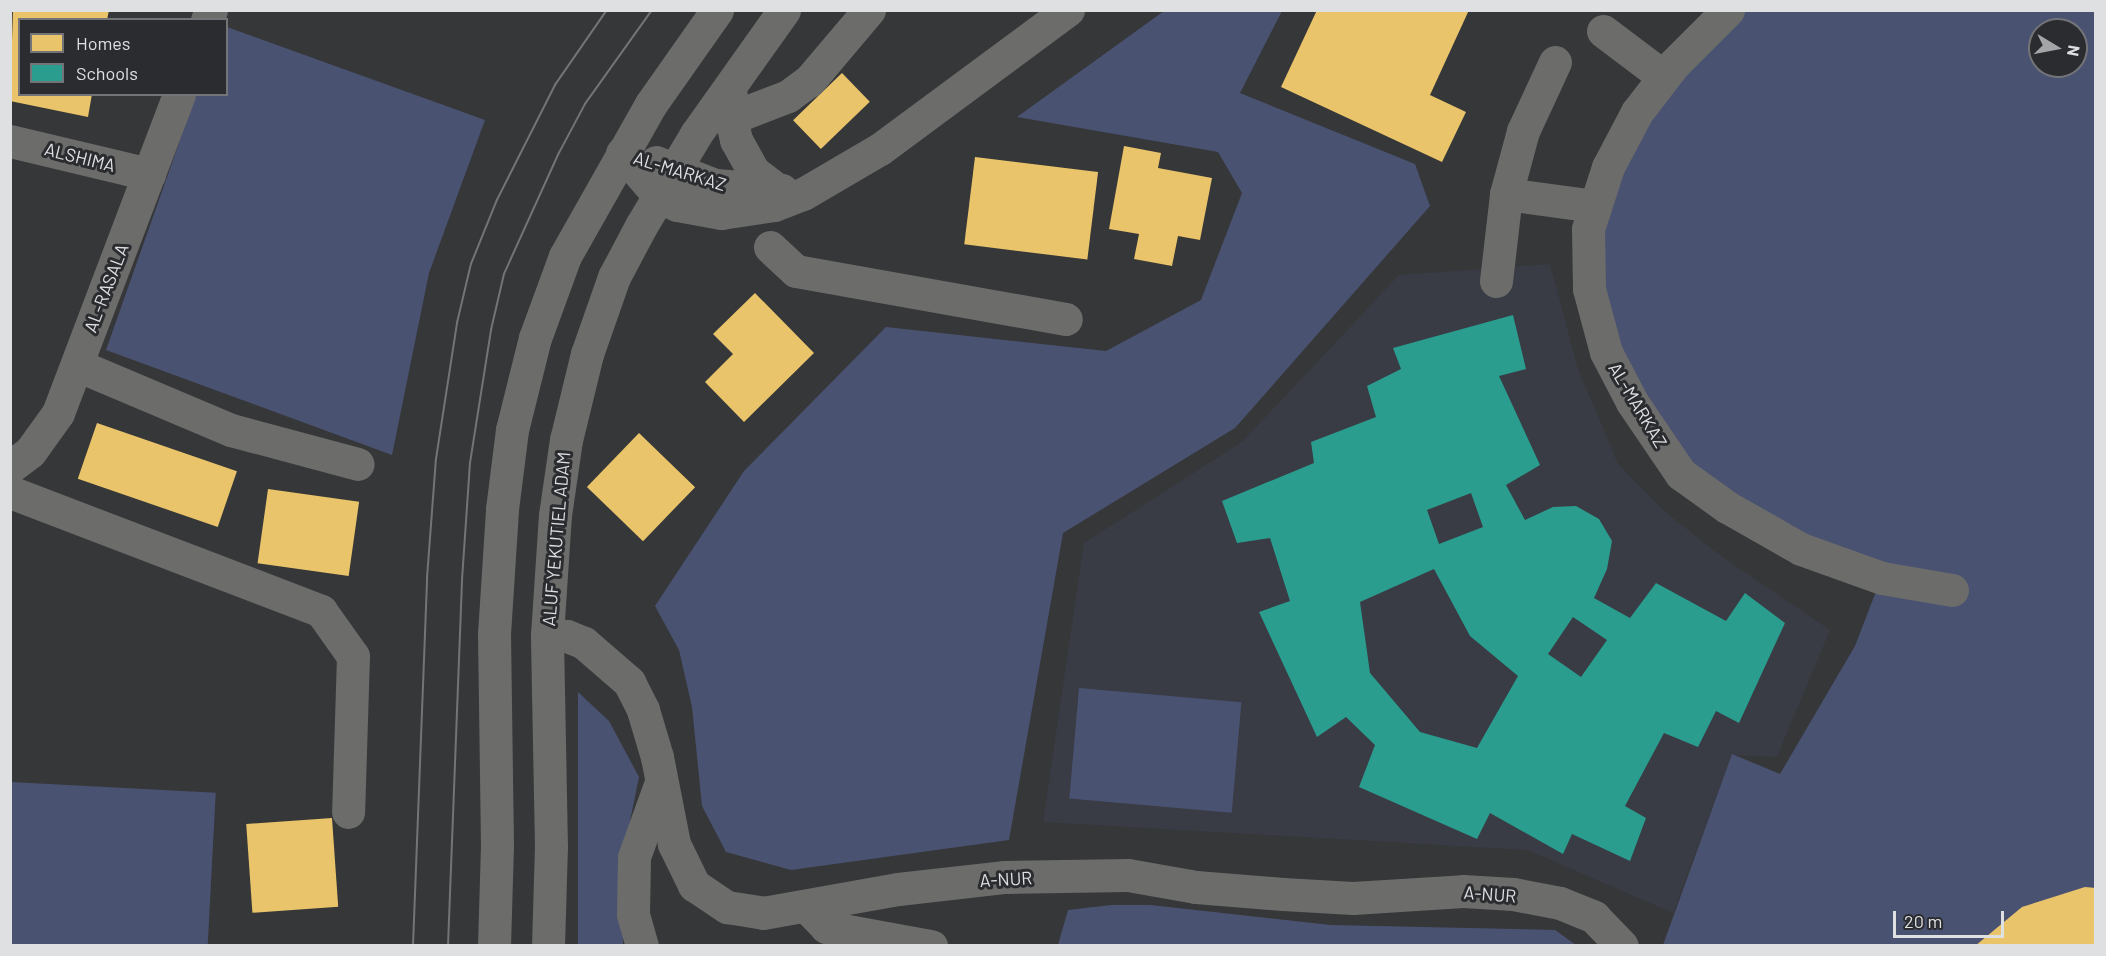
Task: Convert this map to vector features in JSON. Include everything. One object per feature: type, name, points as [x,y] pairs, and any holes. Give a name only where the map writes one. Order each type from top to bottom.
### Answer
[{"type":"street","points":[[494,945],[497,847],[494,634],[502,509],[512,430],[535,338],[565,255],[622,153],[717,10]]},
{"type":"street","name":"ALUF YEKUTIEL ADAM","points":[[548,945],[551,847],[547,635],[555,515],[566,440],[587,354],[614,277],[659,196],[734,78],[784,10]]},
{"type":"street","points":[[731,118],[780,100],[809,81],[869,10]]},
{"type":"street","name":"AL-MARKAZ","points":[[622,153],[659,196],[698,211],[747,211],[803,194],[841,174],[929,115],[1068,10]]},
{"type":"street","name":"AL-MARKAZ","points":[[1728,10],[1664,77],[1632,121],[1608,167],[1588,229],[1589,289],[1606,352],[1632,402],[1682,474],[1727,507],[1802,549],[1882,578],[1952,590]]},
{"type":"street","points":[[1603,31],[1664,77]]},
{"type":"street","points":[[1496,281],[1506,194],[1523,131],[1555,62]]},
{"type":"street","points":[[734,78],[731,118],[736,140],[750,166],[778,190]]},
{"type":"street","name":"AL-RASALA","points":[[10,467],[30,452],[58,413],[178,96]]},
{"type":"street","name":"ALSHIMA","points":[[10,141],[149,174]]},
{"type":"street","name":"AL-MARKAZ","points":[[622,153],[676,168],[715,185],[778,190],[807,186],[841,174]]},
{"type":"street","points":[[1506,194],[1595,206]]},
{"type":"street","points":[[770,247],[796,271],[1066,319]]},
{"type":"street","points":[[77,365],[231,430],[358,464]]},
{"type":"street","points":[[10,492],[321,611],[353,656],[348,812]]},
{"type":"street","name":"A-NUR","points":[[547,635],[567,636],[584,644],[629,682],[642,710],[662,782],[674,844],[694,885],[727,908],[763,913],[898,889],[1005,877],[1128,875],[1196,887],[1353,898],[1463,891],[1560,903],[1594,917],[1622,945]]},
{"type":"street","points":[[642,945],[633,914],[634,857],[662,782]]},
{"type":"street","points":[[807,907],[826,927],[931,945]]},
{"type":"shaded area","points":[[1164,11],[1282,11],[1240,93],[1415,164],[1430,206],[1235,428],[1063,533],[1009,840],[791,870],[726,852],[702,806],[692,707],[679,650],[655,606],[744,471],[886,327],[1106,351],[1201,300],[1242,193],[1218,152],[1017,117]]},
{"type":"shaded area","points":[[1729,11],[2095,11],[2095,945],[1663,945],[1732,754],[1780,774],[1855,646],[1875,594],[1949,590],[1771,532],[1681,474],[1632,402],[1588,229],[1617,149]]},
{"type":"shaded area","points":[[228,27],[485,120],[429,273],[392,455],[106,350],[196,96],[228,96]]},
{"type":"shaded area","points":[[1550,264],[1577,366],[1618,464],[1664,511],[1721,556],[1830,630],[1777,757],[1732,755],[1673,913],[1528,850],[1043,822],[1084,543],[1242,442],[1399,275]]},
{"type":"shaded area","points":[[1079,688],[1241,702],[1232,813],[1069,799]]},
{"type":"shaded area","points":[[578,692],[609,721],[639,777],[622,860],[623,945],[578,945]]},
{"type":"shaded area","points":[[11,782],[216,793],[208,946],[10,945]]},
{"type":"shaded area","points":[[1111,905],[1151,905],[1331,925],[1555,930],[1576,945],[1058,945],[1068,910]]},
{"type":"building: Homes","points":[[13,10],[109,10],[107,18],[18,18],[18,96],[92,96],[88,117],[10,101]]},
{"type":"building: Homes","points":[[1317,10],[1469,10],[1430,95],[1466,112],[1442,162],[1281,87]]},
{"type":"building: Homes","points":[[842,73],[870,102],[821,149],[793,120]]},
{"type":"building: Homes","points":[[1124,146],[1161,153],[1158,168],[1212,178],[1200,240],[1178,236],[1172,266],[1134,259],[1139,234],[1109,229]]},
{"type":"building: Homes","points":[[975,157],[1098,172],[1087,259],[964,244]]},
{"type":"building: Homes","points":[[755,293],[814,353],[744,422],[705,382],[733,354],[713,334]]},
{"type":"building: Homes","points":[[97,423],[237,471],[218,527],[78,479]]},
{"type":"building: Homes","points":[[639,433],[695,487],[643,541],[587,487]]},
{"type":"building: Homes","points":[[268,489],[359,502],[349,576],[258,563]]},
{"type":"building: Homes","points":[[332,818],[338,907],[252,913],[246,824]]},
{"type":"building: Homes","points":[[2085,887],[2096,888],[2096,946],[1975,946],[2022,907]]},
{"type":"building: Schools","points":[[1513,315],[1526,369],[1499,376],[1540,465],[1506,485],[1525,520],[1553,507],[1576,506],[1599,519],[1612,541],[1607,569],[1594,598],[1630,618],[1656,583],[1726,621],[1745,593],[1785,623],[1739,723],[1716,711],[1698,747],[1664,733],[1625,806],[1646,818],[1630,861],[1572,834],[1563,854],[1490,813],[1477,839],[1359,787],[1375,745],[1346,717],[1317,737],[1259,612],[1290,601],[1270,538],[1237,543],[1222,501],[1314,463],[1311,442],[1376,417],[1367,386],[1401,369],[1393,348]],"holes":[[[1471,493],[1483,527],[1439,544],[1427,510]],[[1434,569],[1470,636],[1518,676],[1477,748],[1420,732],[1370,673],[1360,602]],[[1573,617],[1607,640],[1581,677],[1548,654]]]},
{"type":"tram line","points":[[413,946],[427,578],[436,459],[457,323],[471,264],[497,200],[555,85],[607,10]]},
{"type":"tram line","points":[[448,946],[462,580],[470,463],[491,330],[504,274],[559,153],[585,104],[652,10]]}]
